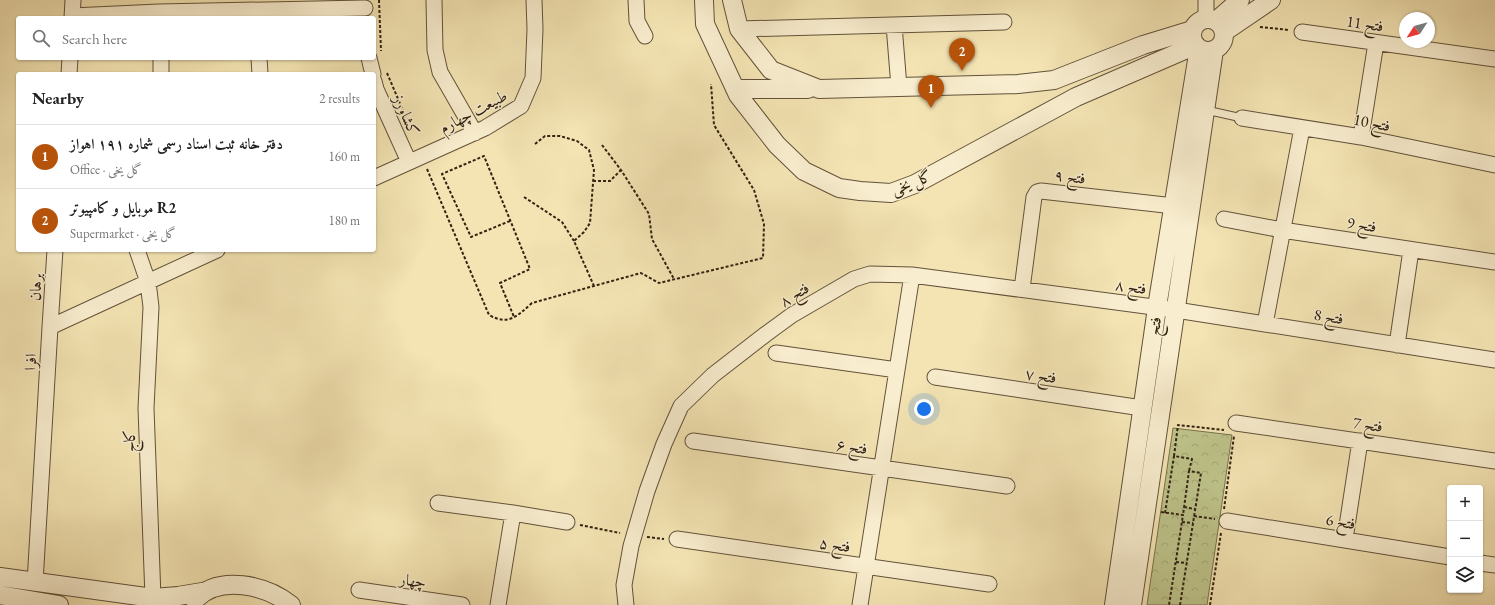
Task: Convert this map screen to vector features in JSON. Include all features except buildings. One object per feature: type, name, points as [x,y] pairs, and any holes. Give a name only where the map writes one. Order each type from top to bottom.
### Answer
[{"type":"street","points":[[72,16],[73,0]]},
{"type":"street","points":[[434,0],[435,50],[440,72],[475,133]]},
{"type":"street","name":"طبیعت چهارم","points":[[415,159],[485,128],[521,106],[533,78],[535,29],[534,0]]},
{"type":"street","points":[[636,0],[637,21],[645,36]]},
{"type":"street","name":"گل یخی","points":[[704,0],[705,24],[735,90],[777,145],[804,171],[839,188],[891,193],[915,184],[1076,97],[1210,34]]},
{"type":"street","points":[[732,0],[739,29],[771,70],[819,89]]},
{"type":"street","points":[[1206,0],[1210,34]]},
{"type":"street","points":[[1210,34],[1240,0]]},
{"type":"street","points":[[735,90],[1018,84],[1054,80],[1143,45],[1210,34],[1271,0]]},
{"type":"street","points":[[84,16],[159,10],[365,9]]},
{"type":"street","points":[[739,29],[1004,22]]},
{"type":"street","points":[[894,25],[899,87]]},
{"type":"street","name":"فتح 11","points":[[1302,32],[1495,59]]},
{"type":"street","name":"فتح","points":[[1132,605],[1206,110],[1210,34]]},
{"type":"street","name":"فتح","points":[[1114,605],[1157,307],[1174,206],[1210,34]]},
{"type":"street","points":[[1361,137],[1376,42]]},
{"type":"street","points":[[376,59],[380,73]]},
{"type":"street","points":[[69,72],[70,60]]},
{"type":"street","points":[[161,60],[161,72]]},
{"type":"street","points":[[258,60],[260,72]]},
{"type":"street","name":"کشاورز","points":[[376,89],[415,159]]},
{"type":"street","name":"فتح 10","points":[[1242,118],[1361,137],[1495,165]]},
{"type":"street","points":[[1265,324],[1302,128]]},
{"type":"street","points":[[376,177],[415,159]]},
{"type":"street","name":"فتح ۹","points":[[1022,289],[1034,197],[1037,192],[1041,191],[1174,206]]},
{"type":"street","name":"فتح 9","points":[[1224,219],[1282,230],[1495,262]]},
{"type":"street","points":[[1397,345],[1411,250]]},
{"type":"street","name":"برهان","points":[[50,327],[56,252]]},
{"type":"street","points":[[138,252],[148,282]]},
{"type":"street","points":[[50,327],[210,252]]},
{"type":"street","name":"فتح ۸","points":[[626,605],[624,585],[632,541],[647,491],[664,444],[682,406],[713,375],[792,315],[854,279],[870,274],[912,275],[1157,307]]},
{"type":"street","points":[[860,605],[912,275]]},
{"type":"street","name":"کاج","points":[[148,282],[151,307],[146,408],[153,598]]},
{"type":"street","name":"فتح 8","points":[[1157,307],[1495,360]]},
{"type":"street","name":"افرا","points":[[35,583],[50,327]]},
{"type":"street","points":[[776,353],[898,370]]},
{"type":"street","name":"فتح ۷","points":[[935,377],[1142,408]]},
{"type":"street","name":"فتح 7","points":[[1232,428],[1360,441],[1495,461]]},
{"type":"street","name":"فتح ۶","points":[[693,441],[1007,486]]},
{"type":"street","points":[[1345,540],[1360,441]]},
{"type":"street","points":[[438,503],[567,522]]},
{"type":"street","points":[[498,605],[512,513]]},
{"type":"street","name":"فتح 6","points":[[1225,521],[1447,557]]},
{"type":"street","name":"فتح ۵","points":[[677,540],[989,584]]},
{"type":"street","points":[[1483,563],[1495,565]]},
{"type":"street","points":[[0,577],[153,598],[178,596],[196,599],[220,586],[237,585],[258,588],[281,597],[291,605]]},
{"type":"street","name":"چهار","points":[[359,590],[462,605]]},
{"type":"street","points":[[0,595],[59,605]]},
{"type":"lane","points":[[1206,110],[1242,118]]},
{"type":"path","points":[[376,41],[379,0]]},
{"type":"path","points":[[1210,34],[1302,32]]},
{"type":"path","points":[[380,73],[407,122]]},
{"type":"path","points":[[415,159],[489,315],[495,318],[508,320],[532,303],[641,273],[659,283],[763,258],[764,224],[754,190],[714,125],[711,84]]},
{"type":"path","points":[[535,144],[545,136],[560,136],[577,141],[588,150],[594,170],[590,222],[584,232],[574,241],[575,244]]},
{"type":"path","points":[[602,144],[649,214],[652,239],[674,280]]},
{"type":"path","points":[[510,221],[470,237],[442,174],[484,156],[530,269],[500,282],[514,317]]},
{"type":"path","points":[[593,181],[610,181],[620,170]]},
{"type":"path","points":[[524,197],[562,222],[575,244],[594,286]]},
{"type":"path","points":[[1165,513],[1178,425],[1232,428],[1225,521],[1210,605]]},
{"type":"path","points":[[1169,605],[1192,459],[1174,456]]},
{"type":"path","points":[[1180,605],[1201,473],[1190,471]]},
{"type":"path","points":[[1184,507],[1195,509]]},
{"type":"path","points":[[1157,512],[1183,515]]},
{"type":"path","points":[[1194,516],[1225,521]]},
{"type":"path","points":[[1182,522],[1193,523]]},
{"type":"path","points":[[1176,562],[1187,564]]},
{"type":"green space","points":[[1173,428],[1232,435],[1207,605],[1147,605]]},
{"type":"place","name":"موبایل و کامپیوتر R2","points":[[962,71]]},
{"type":"place","name":"دفتر خانه ثبت اسناد رسمی شماره ۱۹۱ اهواز","points":[[931,108]]}]
